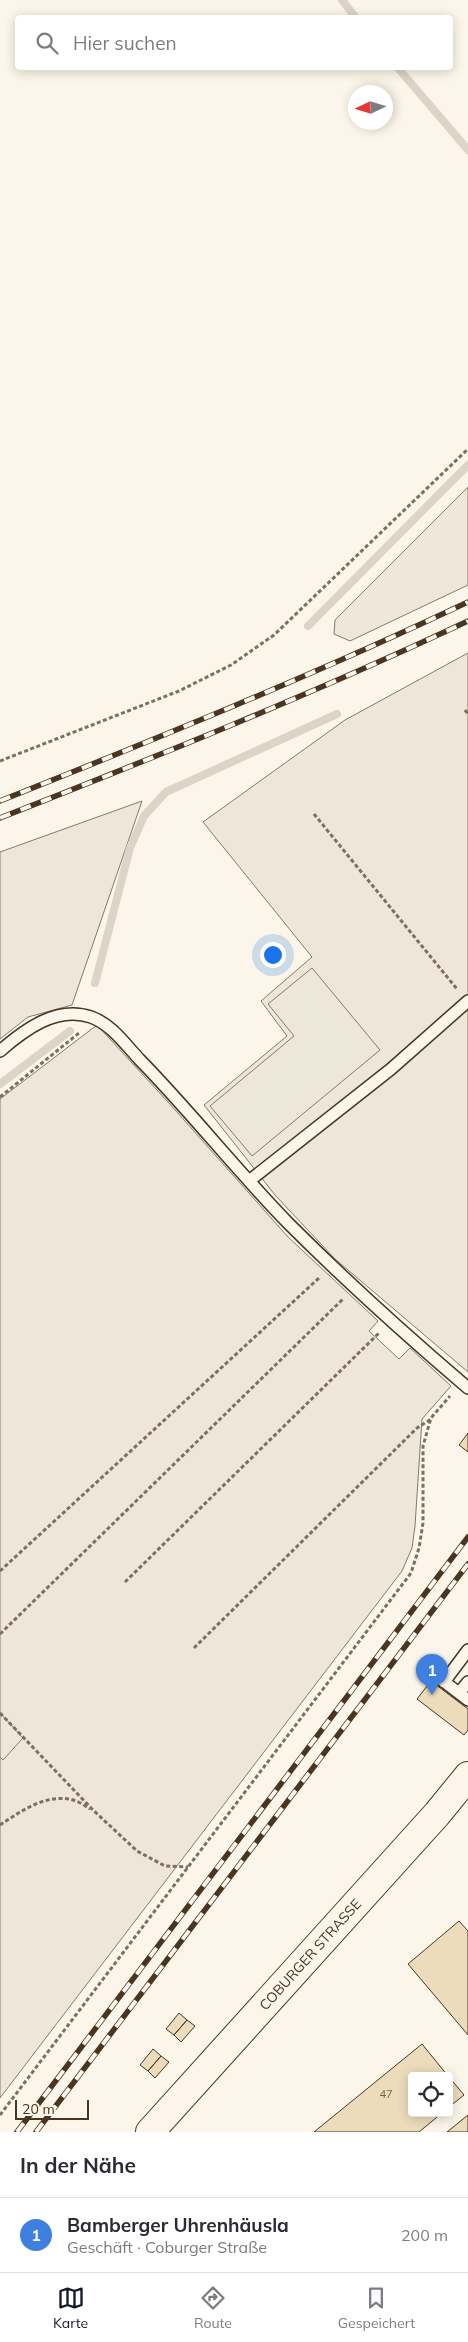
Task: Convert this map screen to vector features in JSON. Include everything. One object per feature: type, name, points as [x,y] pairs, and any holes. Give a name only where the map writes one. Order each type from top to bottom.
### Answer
[{"type":"street","name":"COBURGER STRASSE","points":[[150,2132],[437,1814],[468,1776]]},
{"type":"lane","points":[[248,1181],[391,1069],[468,1002]]},
{"type":"lane","points":[[0,1051],[29,1027],[44,1021],[79,1014],[105,1023],[180,1100],[248,1181],[332,1265],[465,1385]]},
{"type":"lane","points":[[468,1650],[441,1679],[463,1697],[468,1682]]},
{"type":"path","points":[[0,761],[179,691],[231,665],[274,635],[468,449]]},
{"type":"path","points":[[314,814],[468,1002]]},
{"type":"path","points":[[0,1097],[96,1019]]},
{"type":"path","points":[[0,1571],[332,1265]]},
{"type":"path","points":[[0,1634],[356,1287]]},
{"type":"path","points":[[125,1582],[392,1320]]},
{"type":"path","points":[[194,1648],[417,1428],[431,1418],[465,1385]]},
{"type":"path","points":[[0,2115],[411,1574],[419,1548],[423,1523],[423,1446],[431,1418]]},
{"type":"path","points":[[0,1713],[92,1810],[137,1851],[155,1863],[165,1866],[189,1867]]},
{"type":"path","points":[[0,1825],[28,1806],[54,1799],[70,1799],[92,1810]]},
{"type":"shaded area","points":[[468,487],[468,585],[350,641],[334,634],[335,620]]},
{"type":"shaded area","points":[[468,653],[468,1372],[335,1259],[275,1195],[204,1105],[287,1036],[261,1001],[312,957],[203,822],[345,720]]},
{"type":"shaded area","points":[[142,801],[72,1005],[28,1017],[0,1039],[0,852]]},
{"type":"shaded area","points":[[312,968],[380,1050],[252,1156],[210,1106],[294,1036],[268,1004]]},
{"type":"shaded area","points":[[97,1025],[288,1237],[378,1321],[369,1331],[399,1359],[410,1348],[451,1386],[422,1419],[415,1526],[412,1548],[402,1571],[0,2098],[0,1099]]},
{"type":"shaded area","points":[[0,1713],[23,1738],[3,1760],[0,1757]]},
{"type":"building","points":[[468,1433],[468,1452],[459,1445]]},
{"type":"building","points":[[431,1681],[468,1709],[468,1730],[464,1735],[417,1699]]},
{"type":"building","points":[[459,1921],[468,1931],[468,2035],[408,1964]]},
{"type":"building","points":[[179,2013],[187,2020],[174,2035],[166,2029]]},
{"type":"building","points":[[187,2020],[195,2026],[181,2042],[174,2035]]},
{"type":"building","points":[[422,2044],[445,2072],[408,2072],[408,2117],[437,2117],[419,2132],[314,2132]]},
{"type":"building","points":[[153,2049],[161,2056],[148,2071],[140,2065]]},
{"type":"building","points":[[161,2056],[169,2062],[155,2078],[148,2071]]},
{"type":"building","points":[[453,2082],[464,2095],[453,2104]]},
{"type":"building","points":[[468,2115],[468,2132],[447,2132]]},
{"type":"waterway","points":[[342,0],[354,15]]},
{"type":"waterway","points":[[400,70],[468,150]]},
{"type":"waterway","points":[[308,626],[468,465]]},
{"type":"waterway","points":[[95,983],[130,848],[144,816],[166,792],[337,714]]},
{"type":"waterway","points":[[0,1084],[70,1031]]},
{"type":"railway","points":[[0,801],[177,730],[468,602]]},
{"type":"railway","points":[[0,818],[236,723],[468,621]]},
{"type":"railway","points":[[17,2132],[468,1537]]},
{"type":"railway","points":[[36,2132],[468,1564]]},
{"type":"place","name":"Bamberger Uhrenhäusla","points":[[432,1695]]}]
